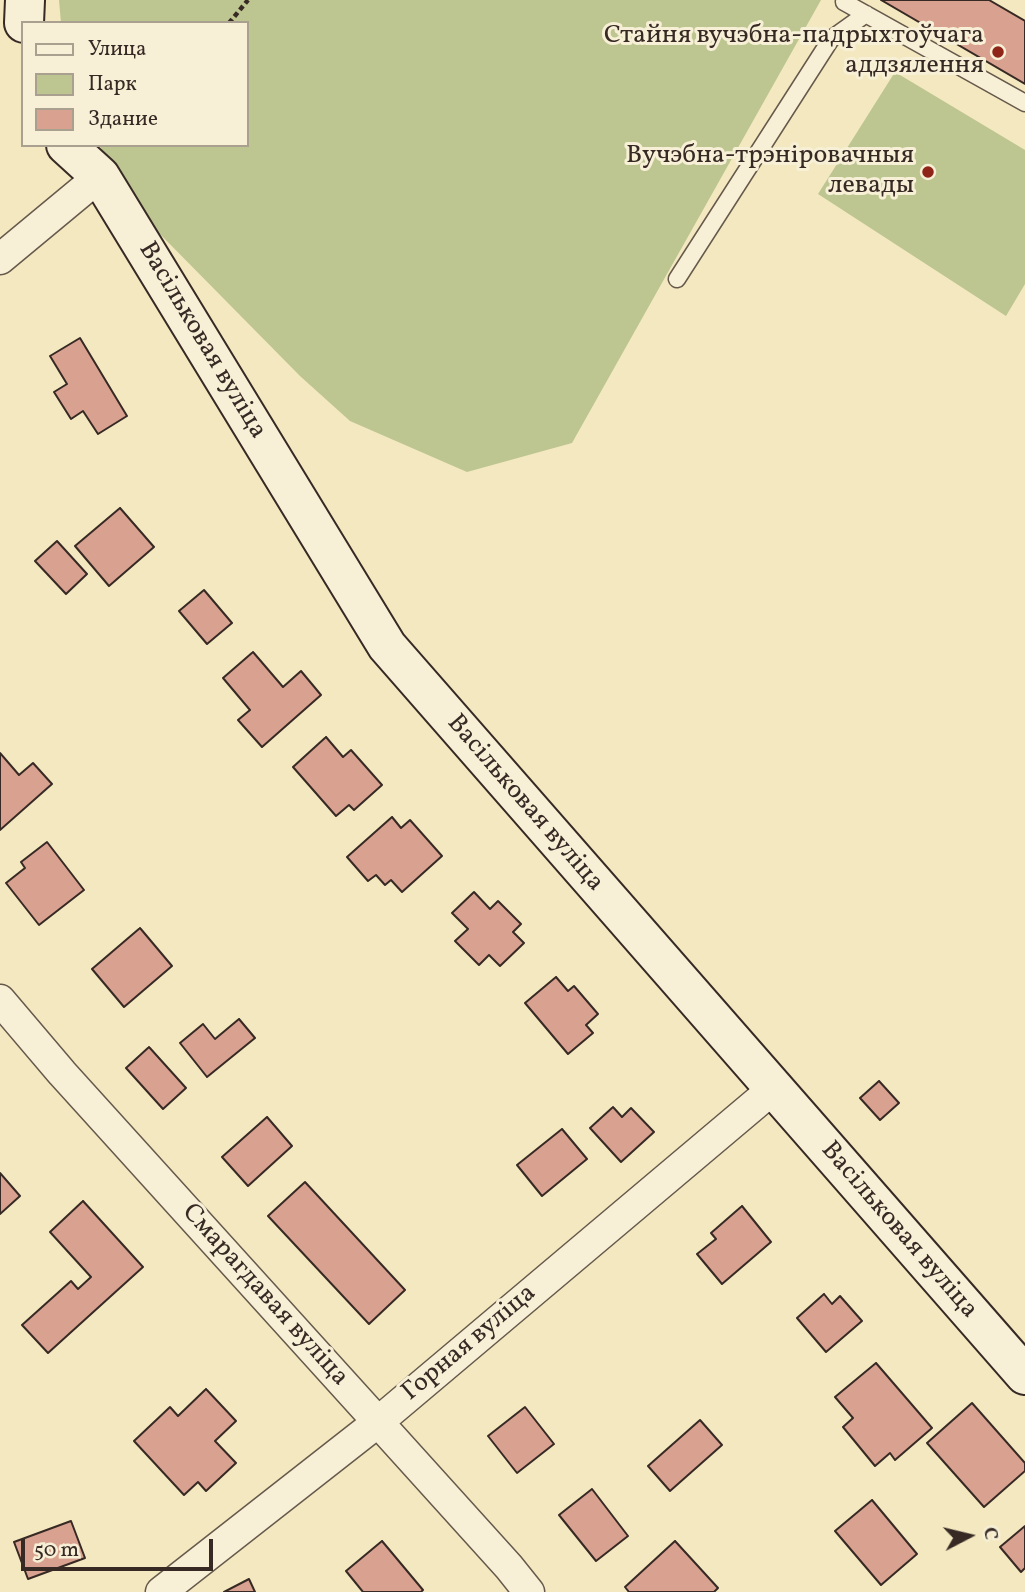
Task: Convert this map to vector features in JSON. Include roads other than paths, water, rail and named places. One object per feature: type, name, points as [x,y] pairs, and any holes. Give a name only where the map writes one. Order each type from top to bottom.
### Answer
[{"type":"street","points":[[24,21],[25,0]]},
{"type":"street","name":"Васільковая вуліца","points":[[68,147],[100,176],[387,646],[1025,1376]]},
{"type":"street","points":[[0,259],[100,176]]},
{"type":"street","name":"Смарагдавая вуліца","points":[[0,1000],[62,1073],[529,1592]]},
{"type":"street","name":"Горная вуліца","points":[[161,1592],[378,1422],[773,1088]]},
{"type":"lane","points":[[846,0],[844,2],[1025,103]]},
{"type":"lane","points":[[677,279],[831,39],[866,14]]},
{"type":"place","name":"Стайня вучэбна-падрыхтоўчага аддзялення","points":[[998,52]]},
{"type":"place","name":"Вучэбна-трэніровачныя левады","points":[[928,172]]}]
